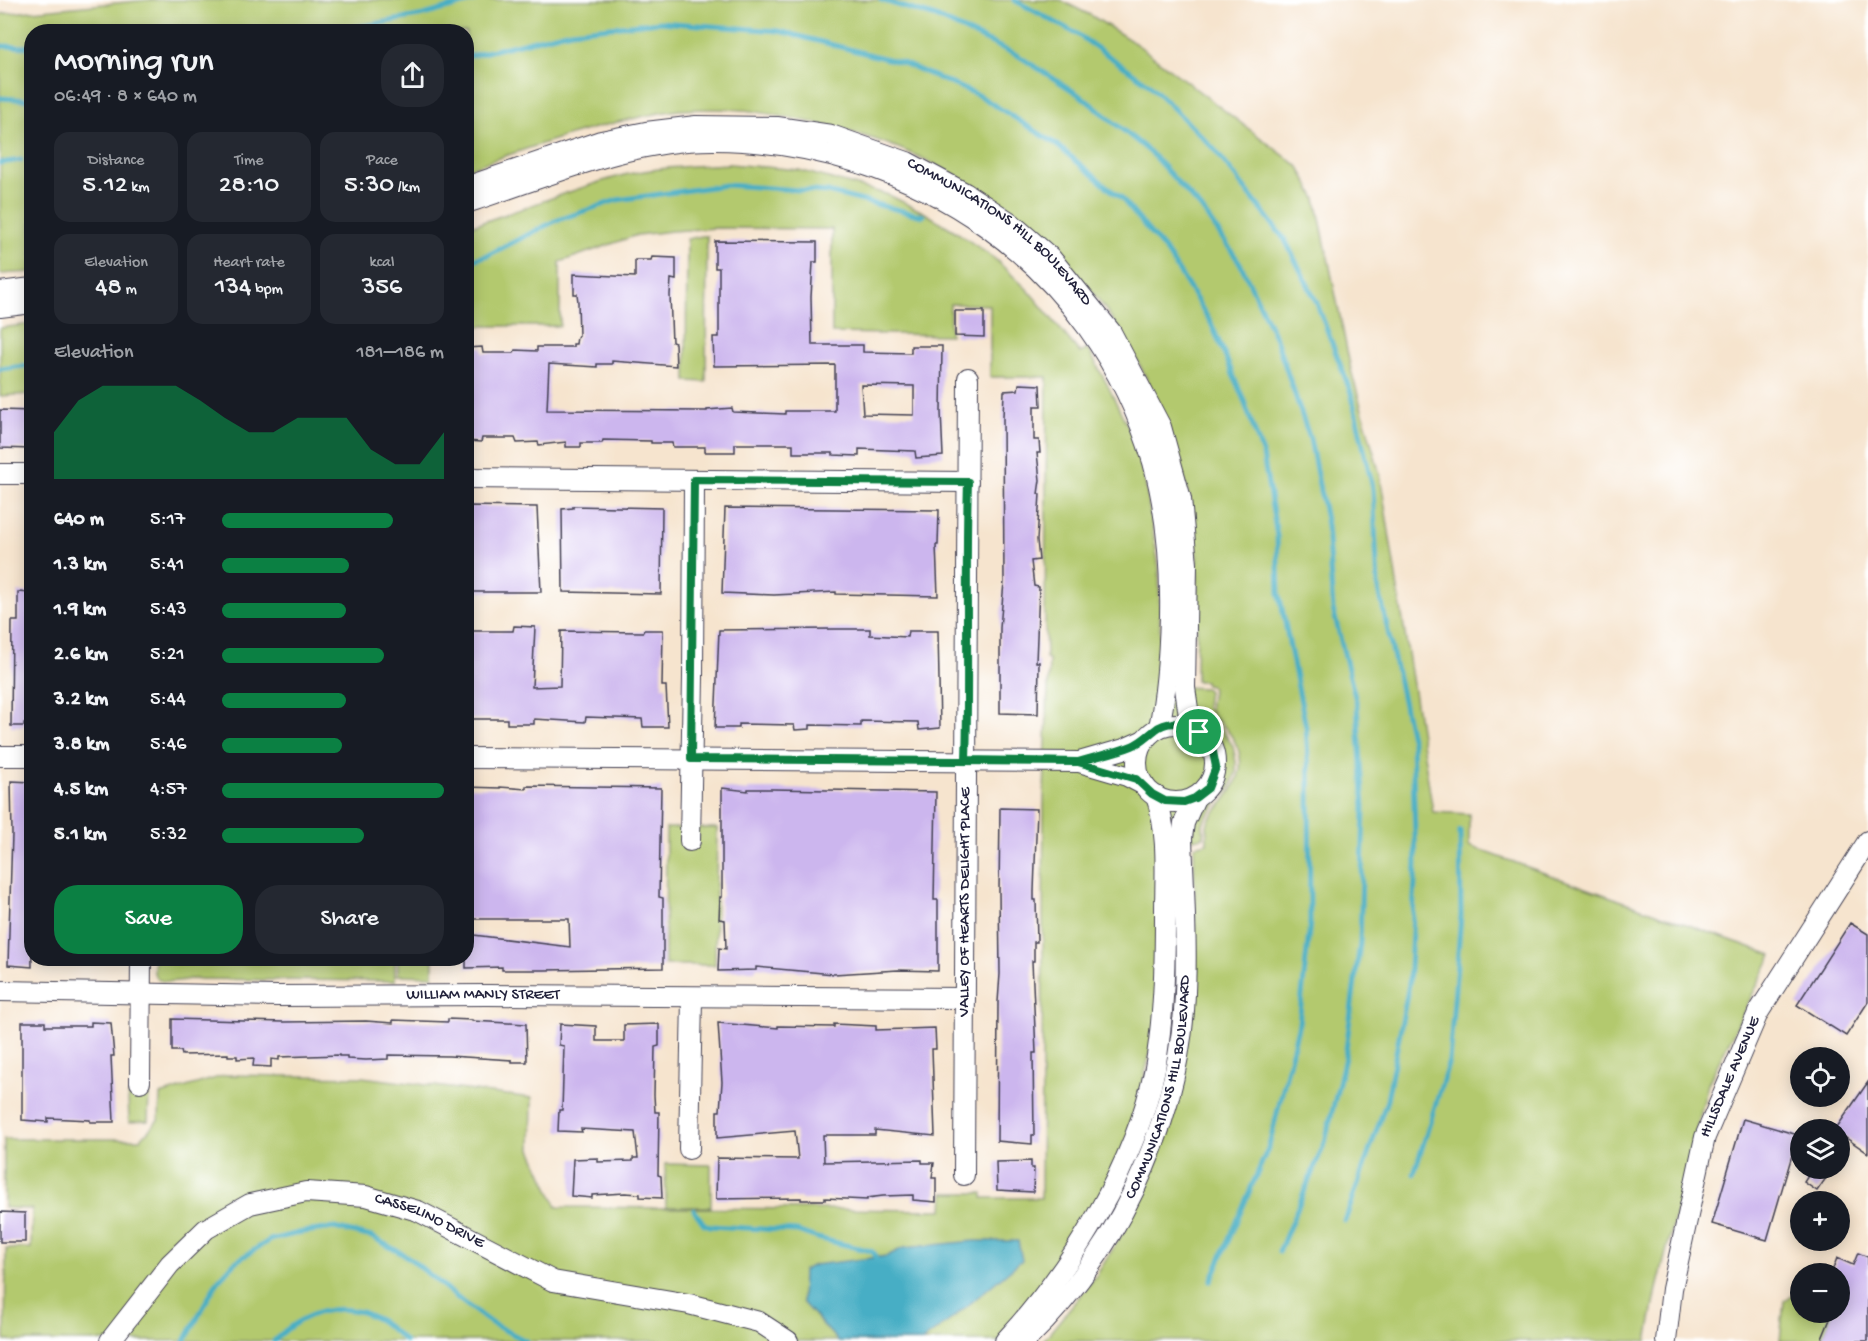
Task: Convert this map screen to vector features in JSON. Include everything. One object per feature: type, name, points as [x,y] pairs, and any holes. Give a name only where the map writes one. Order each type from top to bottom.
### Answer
[{"type":"street","name":"COMMUNICATIONS HILL BOULEVARD","points":[[474,185],[601,141],[646,132],[696,126],[777,127],[831,135],[907,162],[965,193],[1011,223],[1050,257],[1111,332],[1161,427],[1181,499],[1187,564],[1185,688],[1189,716],[1199,732]]},
{"type":"street","name":"COMMUNICATIONS HILL BOULEVARD","points":[[474,200],[624,151],[692,141],[745,141],[798,147],[833,154],[880,169],[936,195],[988,227],[1028,260],[1088,328],[1119,381],[1143,433],[1163,505],[1170,570],[1170,648],[1159,727]]},
{"type":"street","points":[[0,292],[24,289]]},
{"type":"street","points":[[0,307],[24,304]]},
{"type":"street","name":"VALLEY OF HEARTS DELIGHT PLACE","points":[[964,1175],[968,378]]},
{"type":"street","points":[[0,474],[24,474]]},
{"type":"street","points":[[474,478],[968,482]]},
{"type":"street","points":[[690,841],[694,480]]},
{"type":"street","points":[[474,758],[1078,762],[1127,776],[1150,791],[1175,803],[1195,798],[1208,788],[1216,767],[1212,747],[1199,732],[1181,724],[1159,727],[1144,740],[1140,746],[1137,764],[1139,775],[1150,791]]},
{"type":"street","points":[[1078,762],[1124,749],[1144,740]]},
{"type":"street","points":[[0,756],[24,756]]},
{"type":"street","name":"COMMUNICATIONS HILL BOULEVARD","points":[[1005,1341],[1034,1310],[1081,1243],[1121,1169],[1142,1113],[1151,1080],[1164,998],[1165,829],[1150,791]]},
{"type":"street","name":"COMMUNICATIONS HILL BOULEVARD","points":[[1025,1341],[1087,1270],[1116,1226],[1140,1178],[1168,1104],[1184,1012],[1185,938],[1182,838],[1184,823],[1195,798]]},
{"type":"street","name":"HILLSDALE AVENUE","points":[[1666,1341],[1672,1289],[1705,1137],[1758,1013],[1868,841]]},
{"type":"street","points":[[140,1082],[141,966]]},
{"type":"street","name":"WILLIAM MANLY STREET","points":[[0,991],[277,996],[965,998]]},
{"type":"street","points":[[688,1149],[692,998]]},
{"type":"street","name":"CASSELINO DRIVE","points":[[110,1341],[170,1264],[206,1229],[250,1204],[306,1192],[366,1196],[418,1211],[553,1281],[699,1306],[759,1322],[788,1341]]},
{"type":"green space","points":[[148,0],[1060,0],[1092,16],[1138,45],[1299,167],[1316,199],[1351,370],[1380,475],[1433,812],[1469,814],[1469,846],[1772,955],[1708,1084],[1657,1289],[1647,1341],[1043,1341],[1096,1276],[1124,1231],[1148,1182],[1192,1011],[1195,937],[1194,846],[1207,843],[1209,819],[1232,790],[1240,769],[1240,758],[1237,746],[1230,734],[1210,709],[1211,686],[1206,685],[1205,681],[1196,681],[1198,587],[1196,539],[1188,493],[1165,421],[1134,355],[1096,297],[1050,245],[996,201],[936,165],[869,137],[795,119],[734,109],[680,110],[658,113],[572,134],[474,167],[474,24],[24,24],[24,272],[0,274],[0,14]]},
{"type":"green space","points":[[729,164],[799,170],[889,195],[955,231],[995,259],[1028,290],[1080,353],[1088,349],[1130,431],[1144,476],[1159,568],[1161,686],[1205,688],[1208,691],[1206,706],[1233,746],[1236,773],[1230,788],[1206,817],[1203,824],[1204,837],[1193,839],[1166,837],[1164,998],[1121,1169],[1005,1341],[5,1341],[6,1249],[31,1248],[32,1209],[4,1208],[4,1139],[141,1139],[159,1119],[160,1095],[226,1075],[362,1077],[532,1098],[531,1149],[557,1207],[943,1210],[944,1193],[983,1193],[983,1198],[1041,1198],[1044,793],[1049,659],[1046,658],[1045,624],[1047,377],[990,377],[990,305],[950,304],[950,335],[832,333],[832,229],[716,228],[637,235],[560,262],[560,326],[474,326],[474,225],[624,175],[690,166]]},
{"type":"green space","points":[[707,236],[706,382],[686,381],[687,239]]},
{"type":"green space","points":[[24,325],[24,394],[0,396],[0,328]]},
{"type":"green space","points":[[666,828],[717,828],[715,965],[665,965]]},
{"type":"green space","points":[[154,966],[395,966],[395,981],[189,979],[168,982],[158,979]]},
{"type":"green space","points":[[398,966],[433,966],[433,976],[398,975]]},
{"type":"green space","points":[[149,1094],[148,1121],[129,1122],[128,1095]]},
{"type":"green space","points":[[665,1164],[711,1165],[711,1207],[666,1207]]},
{"type":"green space","points":[[1790,1297],[1790,1323],[1829,1323],[1821,1341],[1780,1341],[1784,1301]]},
{"type":"water","points":[[974,1241],[1018,1241],[1022,1260],[922,1341],[838,1341],[802,1302],[803,1270],[814,1265],[887,1256],[903,1248]]},
{"type":"building","points":[[715,241],[817,242],[817,262],[813,262],[811,297],[812,345],[863,345],[863,352],[911,353],[911,346],[942,346],[943,456],[916,458],[915,451],[859,449],[859,456],[833,455],[833,453],[793,453],[793,444],[735,444],[735,452],[705,452],[705,447],[673,447],[672,443],[651,443],[651,441],[603,440],[602,443],[581,443],[581,447],[566,447],[566,442],[539,445],[538,442],[517,443],[515,438],[482,438],[481,442],[474,442],[474,348],[482,347],[483,353],[514,353],[515,350],[537,351],[537,347],[573,347],[579,336],[574,274],[635,277],[635,260],[651,260],[652,257],[676,258],[676,280],[671,279],[670,295],[672,342],[675,343],[676,366],[612,361],[612,364],[597,364],[597,367],[549,364],[547,410],[707,411],[732,408],[733,412],[785,414],[785,411],[835,411],[835,365],[714,366],[713,337],[719,337],[719,268],[715,268]],"holes":[[[861,385],[914,386],[914,415],[863,414]]]},
{"type":"building","points":[[955,311],[984,311],[984,337],[955,336]]},
{"type":"building","points":[[1019,384],[1040,385],[1041,406],[1034,406],[1034,440],[1039,440],[1040,453],[1037,453],[1040,480],[1037,540],[1039,560],[1031,561],[1034,586],[1039,587],[1036,662],[1039,662],[1038,714],[1000,713],[1000,628],[1004,582],[1004,391],[1018,390]]},
{"type":"building","points":[[0,410],[24,411],[24,449],[0,448]]},
{"type":"building","points":[[474,506],[537,507],[541,592],[474,592]]},
{"type":"building","points":[[573,506],[662,508],[661,594],[563,592],[562,509],[573,508]]},
{"type":"building","points":[[725,508],[939,510],[938,545],[936,545],[938,596],[836,594],[836,592],[774,595],[722,593]]},
{"type":"building","points":[[18,592],[24,592],[24,726],[11,726],[12,621],[18,621]]},
{"type":"building","points":[[514,626],[535,627],[532,687],[560,686],[561,631],[643,632],[644,630],[663,630],[662,686],[666,686],[668,727],[643,727],[642,719],[586,717],[585,722],[534,719],[534,724],[507,724],[507,719],[474,719],[474,631],[513,631]]},
{"type":"building","points":[[870,629],[870,635],[907,637],[908,631],[938,631],[940,728],[919,730],[918,722],[861,721],[861,726],[810,725],[810,729],[795,730],[794,725],[739,724],[739,728],[715,728],[719,630]]},
{"type":"building","points":[[11,781],[24,782],[24,966],[32,967],[8,965],[12,834]]},
{"type":"building","points":[[526,786],[661,788],[659,897],[663,898],[663,968],[502,970],[502,967],[466,968],[466,966],[474,966],[474,935],[570,947],[569,919],[474,919],[474,787],[526,789]]},
{"type":"building","points":[[722,788],[748,791],[748,789],[772,789],[936,792],[934,900],[938,900],[938,971],[898,970],[834,974],[756,967],[756,970],[718,971],[719,948],[726,949],[725,920],[719,919],[720,897],[722,897]]},
{"type":"building","points":[[1000,808],[1037,809],[1034,900],[1036,900],[1037,942],[1034,942],[1034,961],[1032,961],[1036,1053],[1033,1053],[1034,1135],[1032,1135],[1032,1144],[997,1141]]},
{"type":"building","points":[[1850,923],[1868,934],[1868,1002],[1846,1036],[1797,1005]]},
{"type":"building","points":[[172,1019],[393,1023],[393,1020],[448,1022],[448,1019],[526,1024],[527,1062],[449,1056],[388,1055],[388,1059],[366,1060],[347,1059],[347,1056],[339,1055],[279,1057],[279,1060],[271,1059],[271,1067],[253,1066],[254,1058],[237,1059],[237,1056],[228,1056],[228,1054],[182,1055],[181,1051],[172,1051]]},
{"type":"building","points":[[22,1022],[45,1022],[45,1026],[91,1026],[91,1022],[111,1023],[114,1056],[111,1056],[114,1122],[48,1118],[48,1122],[22,1120]]},
{"type":"building","points":[[718,1023],[778,1028],[778,1026],[834,1027],[834,1024],[876,1026],[876,1030],[935,1028],[936,1049],[932,1049],[935,1136],[875,1130],[875,1135],[823,1135],[824,1162],[922,1160],[922,1163],[934,1163],[932,1178],[936,1178],[936,1202],[913,1200],[913,1195],[883,1196],[867,1198],[867,1200],[716,1199],[717,1158],[798,1159],[795,1131],[717,1138],[717,1111],[720,1111],[722,1082]]},
{"type":"building","points":[[560,1024],[596,1026],[596,1041],[624,1041],[624,1025],[659,1024],[659,1046],[655,1047],[654,1095],[655,1112],[659,1112],[658,1175],[661,1176],[662,1198],[640,1197],[640,1194],[625,1193],[592,1195],[592,1198],[571,1196],[573,1159],[598,1158],[598,1162],[633,1161],[633,1158],[638,1158],[635,1132],[581,1129],[582,1132],[558,1131],[559,1110],[562,1110],[564,1046],[559,1045]]},
{"type":"building","points":[[1868,1082],[1868,1153],[1850,1141],[1850,1119],[1843,1119]]},
{"type":"building","points":[[1743,1119],[1790,1133],[1790,1162],[1767,1240],[1712,1224]]},
{"type":"building","points":[[1031,1161],[1031,1168],[1034,1168],[1033,1192],[997,1190],[996,1162]]},
{"type":"building","points":[[1806,1179],[1825,1179],[1817,1191],[1804,1182]]},
{"type":"building","points":[[0,1212],[25,1213],[25,1242],[0,1242]]},
{"type":"building","points":[[1858,1253],[1868,1257],[1868,1341],[1821,1341],[1828,1323],[1850,1323],[1850,1264],[1853,1265]]},
{"type":"building","points":[[1837,1258],[1848,1263],[1835,1263]]},
{"type":"waterway","points":[[375,24],[424,15],[477,0]]},
{"type":"waterway","points":[[881,0],[936,17],[1017,55],[1081,96],[1150,152],[1201,208],[1240,263],[1276,339],[1310,439],[1327,525],[1333,609],[1357,705],[1364,807],[1360,943],[1345,1057],[1325,1142],[1279,1252]]},
{"type":"waterway","points":[[1014,0],[1077,34],[1149,84],[1214,149],[1285,240],[1316,301],[1351,393],[1373,489],[1378,585],[1412,742],[1416,864],[1409,984],[1387,1100],[1345,1221]]},
{"type":"waterway","points":[[474,55],[571,31],[660,22],[779,31],[903,63],[980,96],[1053,142],[1122,199],[1168,254],[1211,323],[1243,398],[1263,455],[1277,536],[1279,593],[1306,727],[1309,774],[1310,922],[1299,1023],[1269,1146],[1211,1281]]},
{"type":"waterway","points":[[0,46],[24,47]]},
{"type":"waterway","points":[[0,98],[24,100]]},
{"type":"waterway","points":[[0,163],[21,160]]},
{"type":"waterway","points":[[474,259],[488,255],[555,221],[617,200],[726,185],[827,192],[923,216]]},
{"type":"waterway","points":[[0,369],[24,366]]},
{"type":"waterway","points":[[1414,1174],[1449,1061],[1461,916],[1460,831]]},
{"type":"waterway","points":[[694,1210],[704,1224],[710,1226],[797,1231],[871,1251],[875,1254],[876,1262]]},
{"type":"waterway","points":[[185,1341],[217,1282],[235,1262],[270,1240],[334,1228],[372,1237],[408,1257],[491,1323],[526,1341]]},
{"type":"waterway","points":[[274,1341],[297,1322],[324,1311],[337,1309],[365,1313],[382,1322],[405,1341]]},
{"type":"route","points":[[1199,732],[1181,724],[1167,724],[1134,745],[1078,762],[691,759],[694,480],[968,482],[966,760],[1078,762],[1136,779],[1152,794],[1165,801],[1184,802],[1195,798],[1208,788],[1216,767],[1212,747],[1199,732]]}]
